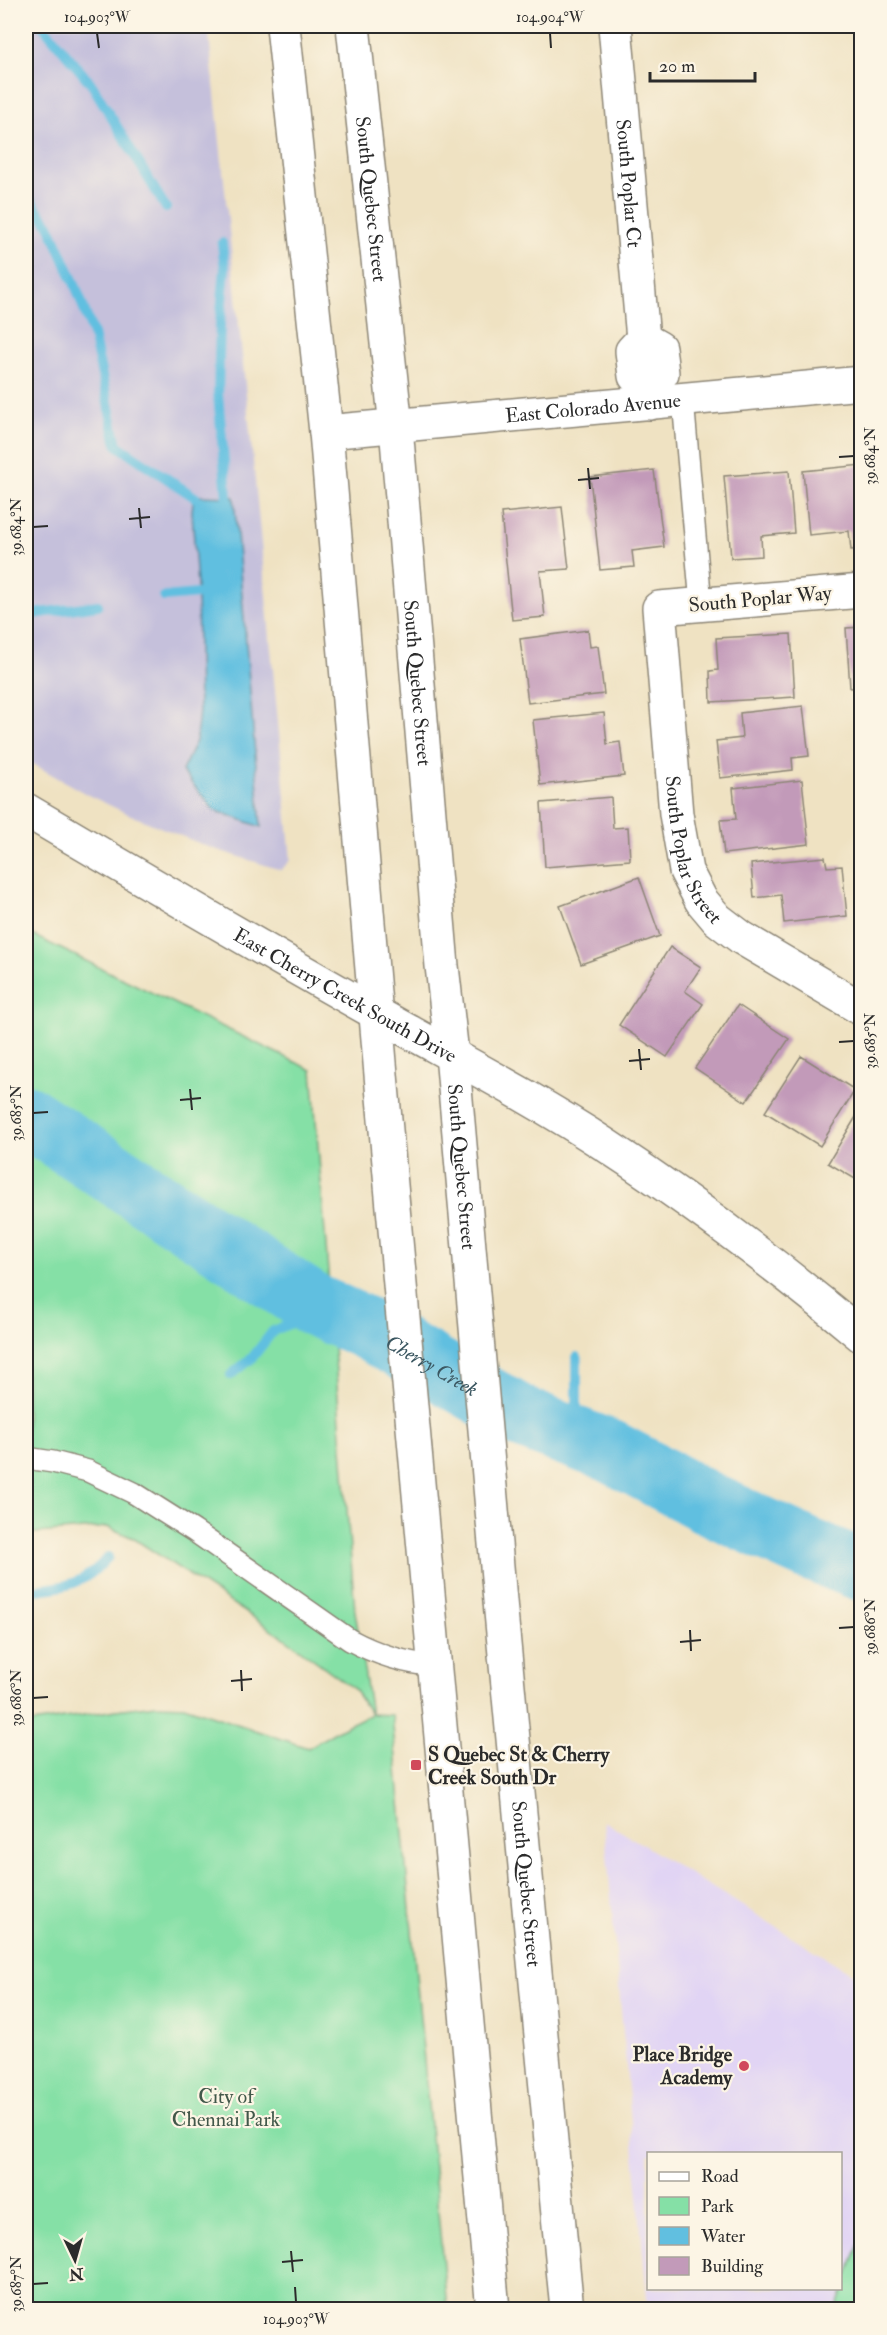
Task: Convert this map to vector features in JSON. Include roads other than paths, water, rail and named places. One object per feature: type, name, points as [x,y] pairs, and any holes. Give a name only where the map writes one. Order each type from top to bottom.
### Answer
[{"type":"main road","points":[[283,26],[326,432],[493,2310]]},
{"type":"main road","name":"South Quebec Street","points":[[353,26],[396,427],[440,942],[567,2310]]},
{"type":"main road","name":"South Poplar Ct","points":[[615,26],[644,339],[632,351],[635,376],[649,394]]},
{"type":"main road","name":"East Colorado Avenue","points":[[326,432],[396,427],[649,394],[683,400],[861,383]]},
{"type":"main road","name":"South Poplar Way","points":[[659,608],[861,591]]},
{"type":"main road","name":"South Poplar Street","points":[[659,608],[676,814],[681,847],[691,883],[708,909],[731,931],[861,1009]]},
{"type":"main road","name":"East Cherry Creek South Drive","points":[[26,810],[377,1014],[452,1054],[605,1145],[668,1187],[799,1284],[861,1336]]},
{"type":"lane","points":[[683,400],[701,604]]},
{"type":"lane","points":[[26,1458],[88,1470],[113,1482],[194,1531],[350,1640],[374,1653],[406,1663],[435,1666]]},
{"type":"water","points":[[200,496],[234,497],[261,827],[214,810],[182,771],[196,741],[199,710],[197,585],[192,512],[193,501]]},
{"type":"waterway","points":[[43,26],[92,85],[166,208]]},
{"type":"waterway","points":[[26,195],[49,225],[76,287],[93,334],[117,445],[196,498]]},
{"type":"waterway","points":[[222,243],[225,269],[220,323],[218,394],[227,496]]},
{"type":"waterway","points":[[164,597],[198,594]]},
{"type":"waterway","points":[[26,615],[98,605]]},
{"type":"waterway","name":"Cherry Creek","points":[[26,1116],[314,1305],[366,1328],[523,1418],[610,1451],[708,1503],[808,1549],[862,1570]]},
{"type":"waterway","points":[[231,1375],[252,1358],[273,1331],[303,1318],[342,1317]]},
{"type":"waterway","points":[[577,1357],[577,1406],[583,1441]]},
{"type":"waterway","points":[[26,1591],[61,1586],[81,1580],[108,1557]]},
{"type":"place","name":"S Quebec St & Cherry Creek South Dr","points":[[416,1765]]},
{"type":"place","name":"Place Bridge Academy","points":[[744,2066]]},
{"type":"park label","name":"City of Chennai Park","points":[[226,2108]]}]
